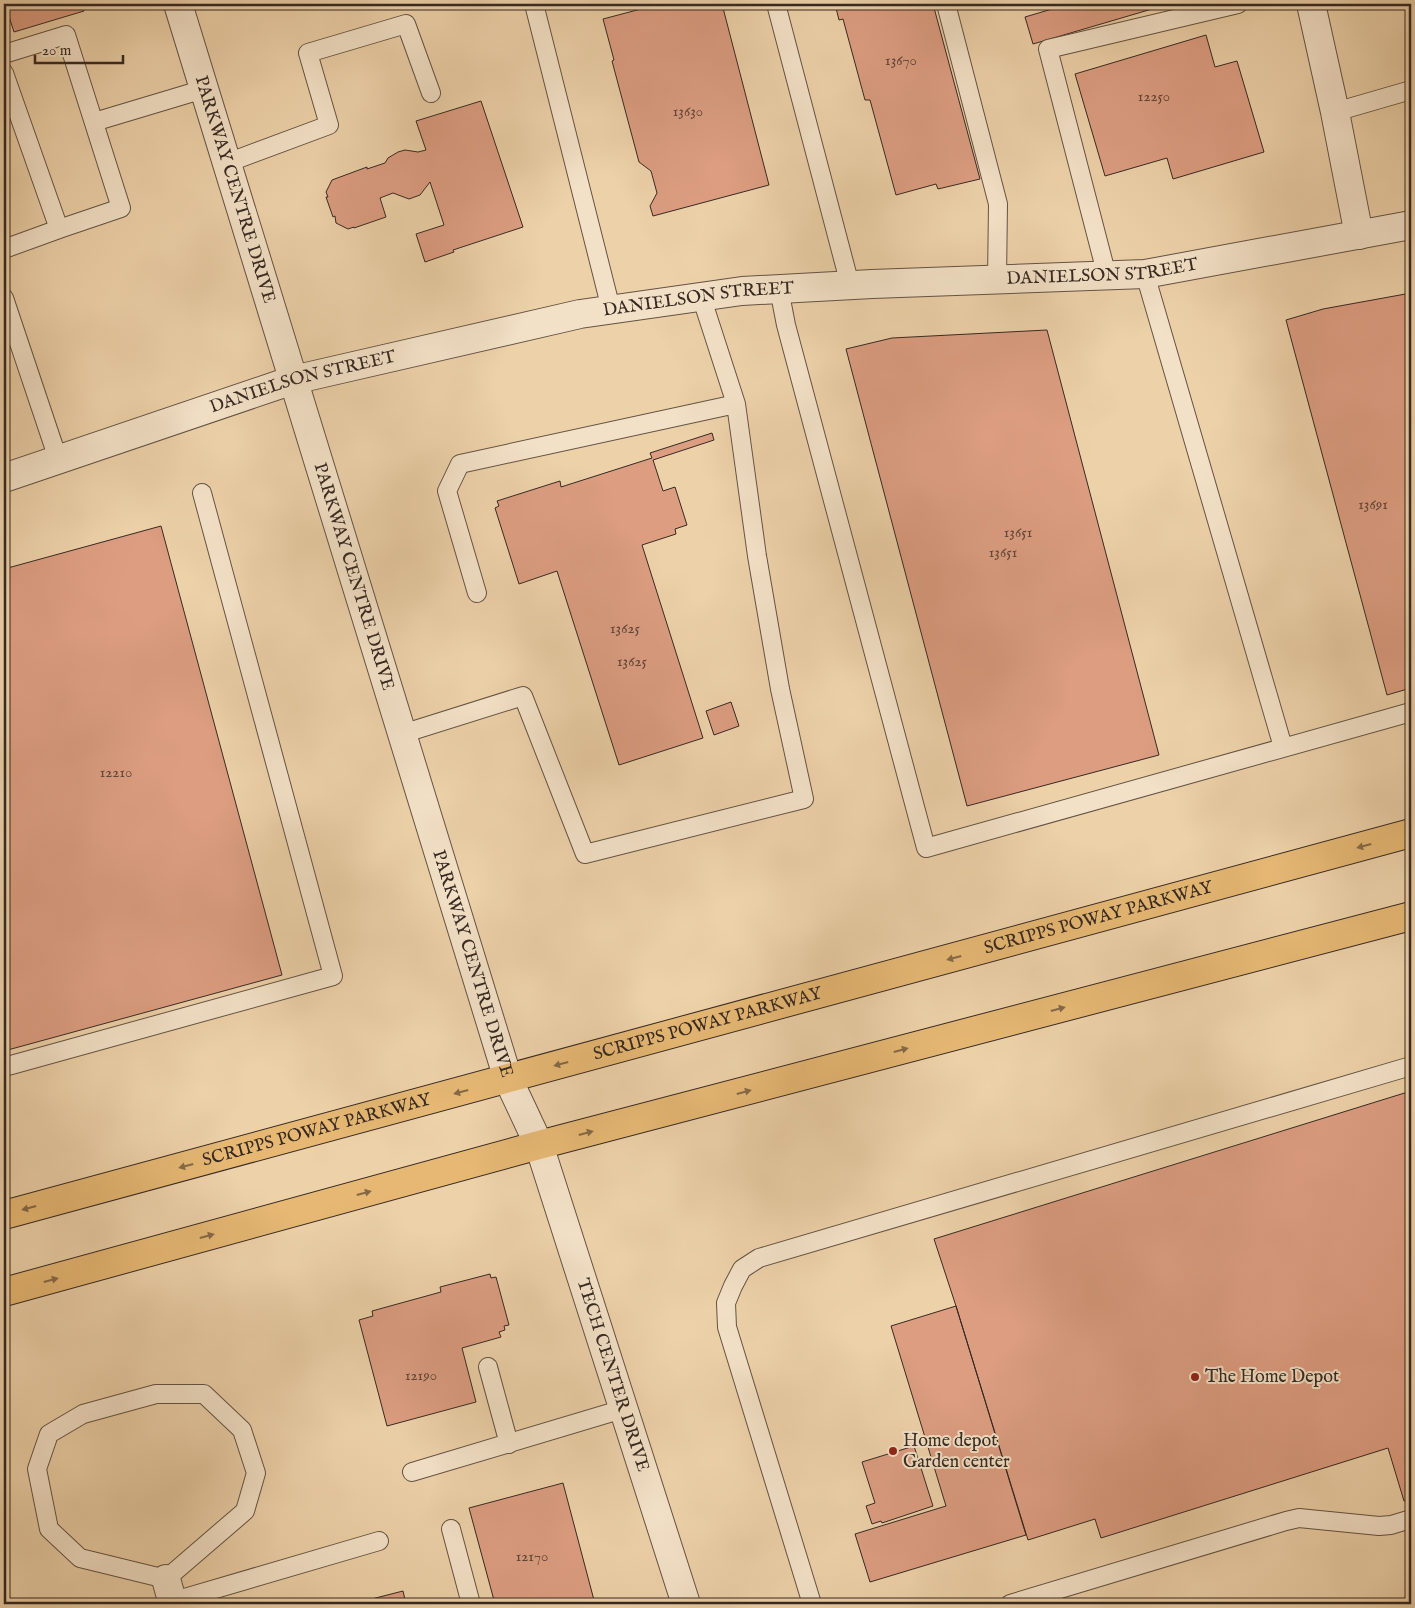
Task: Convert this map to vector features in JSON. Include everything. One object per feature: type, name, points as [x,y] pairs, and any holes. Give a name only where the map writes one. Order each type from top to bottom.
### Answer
[{"type":"main road","name":"SCRIPPS POWAY PARKWAY","points":[[4,1215],[1411,833]]},
{"type":"main road","points":[[4,1292],[539,1145],[1411,916]]},
{"type":"street","name":"PARKWAY CENTRE DRIVE","points":[[180,4],[204,89],[508,1079],[539,1145]]},
{"type":"street","points":[[1311,4],[1335,112],[1359,235]]},
{"type":"street","name":"DANIELSON STREET","points":[[4,478],[293,380],[580,314],[742,291],[1145,274],[1411,225]]},
{"type":"street","name":"TECH CENTER DRIVE","points":[[539,1145],[686,1604]]},
{"type":"lane","points":[[534,4],[611,309]]},
{"type":"lane","points":[[776,4],[850,285]]},
{"type":"lane","points":[[946,4],[998,204],[997,280]]},
{"type":"lane","points":[[1107,276],[1048,49],[1238,4]]},
{"type":"lane","points":[[227,163],[329,125],[308,52],[406,24],[431,93]]},
{"type":"lane","points":[[4,54],[66,35],[121,208],[4,249]]},
{"type":"lane","points":[[4,73],[59,229]]},
{"type":"lane","points":[[94,122],[204,89]]},
{"type":"lane","points":[[1335,112],[1411,90]]},
{"type":"lane","points":[[1145,274],[1283,748]]},
{"type":"lane","points":[[779,289],[786,325],[926,848],[1411,712]]},
{"type":"lane","points":[[402,734],[523,696],[585,854],[804,799],[780,689],[757,556],[736,404],[701,296]]},
{"type":"lane","points":[[4,298],[58,459]]},
{"type":"lane","points":[[477,593],[447,491],[460,464],[736,404]]},
{"type":"lane","points":[[4,1067],[333,976],[202,493]]},
{"type":"lane","points":[[812,1604],[727,1327],[726,1303],[732,1286],[742,1269],[758,1258],[1411,1066]]},
{"type":"lane","points":[[488,1367],[509,1444]]},
{"type":"lane","points":[[169,1597],[245,1512],[256,1473],[242,1430],[204,1394],[156,1394],[83,1414],[49,1434],[37,1469],[50,1529],[80,1558],[169,1597],[379,1541]]},
{"type":"lane","points":[[412,1472],[623,1409]]},
{"type":"lane","points":[[1010,1604],[1299,1518],[1380,1526],[1411,1519]]},
{"type":"lane","points":[[451,1529],[471,1604]]},
{"type":"building","points":[[5,4],[83,4],[84,11],[14,32]]},
{"type":"building","points":[[660,4],[722,4],[769,185],[653,216],[650,206],[657,193],[651,171],[639,162],[612,61],[614,60],[603,19]]},
{"type":"building","points":[[835,4],[933,4],[980,179],[938,189],[936,184],[896,195],[870,100],[865,100],[843,19],[839,20]]},
{"type":"building","points":[[1069,4],[1169,4],[1033,44],[1025,17]]},
{"type":"building","points":[[1206,35],[1215,67],[1237,61],[1264,152],[1173,179],[1167,158],[1105,176],[1075,74]]},
{"type":"building","points":[[481,101],[523,227],[453,250],[454,252],[425,262],[416,234],[444,225],[430,182],[420,195],[409,199],[393,193],[380,198],[386,217],[348,229],[336,223],[335,216],[333,217],[326,197],[328,197],[326,192],[332,180],[367,167],[367,169],[385,163],[388,158],[398,152],[426,150],[416,121]]},
{"type":"building","points":[[1411,293],[1411,688],[1387,695],[1286,320],[1323,309]]},
{"type":"building","points":[[1047,330],[1159,755],[967,806],[846,349],[892,338]]},
{"type":"building","points":[[712,433],[714,440],[653,460],[663,491],[675,487],[687,525],[675,529],[676,534],[642,545],[703,738],[619,765],[557,571],[519,584],[495,508],[499,506],[497,501],[560,481],[561,487],[652,458],[650,453]]},
{"type":"building","points":[[161,526],[282,975],[4,1051],[4,569]]},
{"type":"building","points":[[731,702],[739,726],[714,735],[706,711]]},
{"type":"building","name":"The Home Depot","points":[[1411,1091],[1411,1499],[1404,1501],[1388,1448],[1101,1538],[1095,1519],[1028,1540],[934,1239]]},
{"type":"building","points":[[490,1274],[491,1278],[496,1277],[509,1325],[504,1326],[505,1330],[499,1332],[501,1337],[462,1348],[476,1402],[387,1426],[359,1320],[373,1316],[372,1311],[441,1292],[440,1287]]},
{"type":"building","points":[[956,1306],[1026,1535],[870,1582],[855,1534],[946,1506],[891,1326]]},
{"type":"building","points":[[914,1446],[933,1506],[882,1523],[881,1521],[872,1524],[866,1506],[875,1503],[862,1462]]},
{"type":"building","points":[[563,1483],[595,1604],[495,1604],[469,1508]]},
{"type":"building","points":[[403,1591],[406,1604],[352,1604]]},
{"type":"place","name":"The Home Depot","points":[[1195,1377]]},
{"type":"place","name":"Home depot Garden center","points":[[893,1451]]}]
